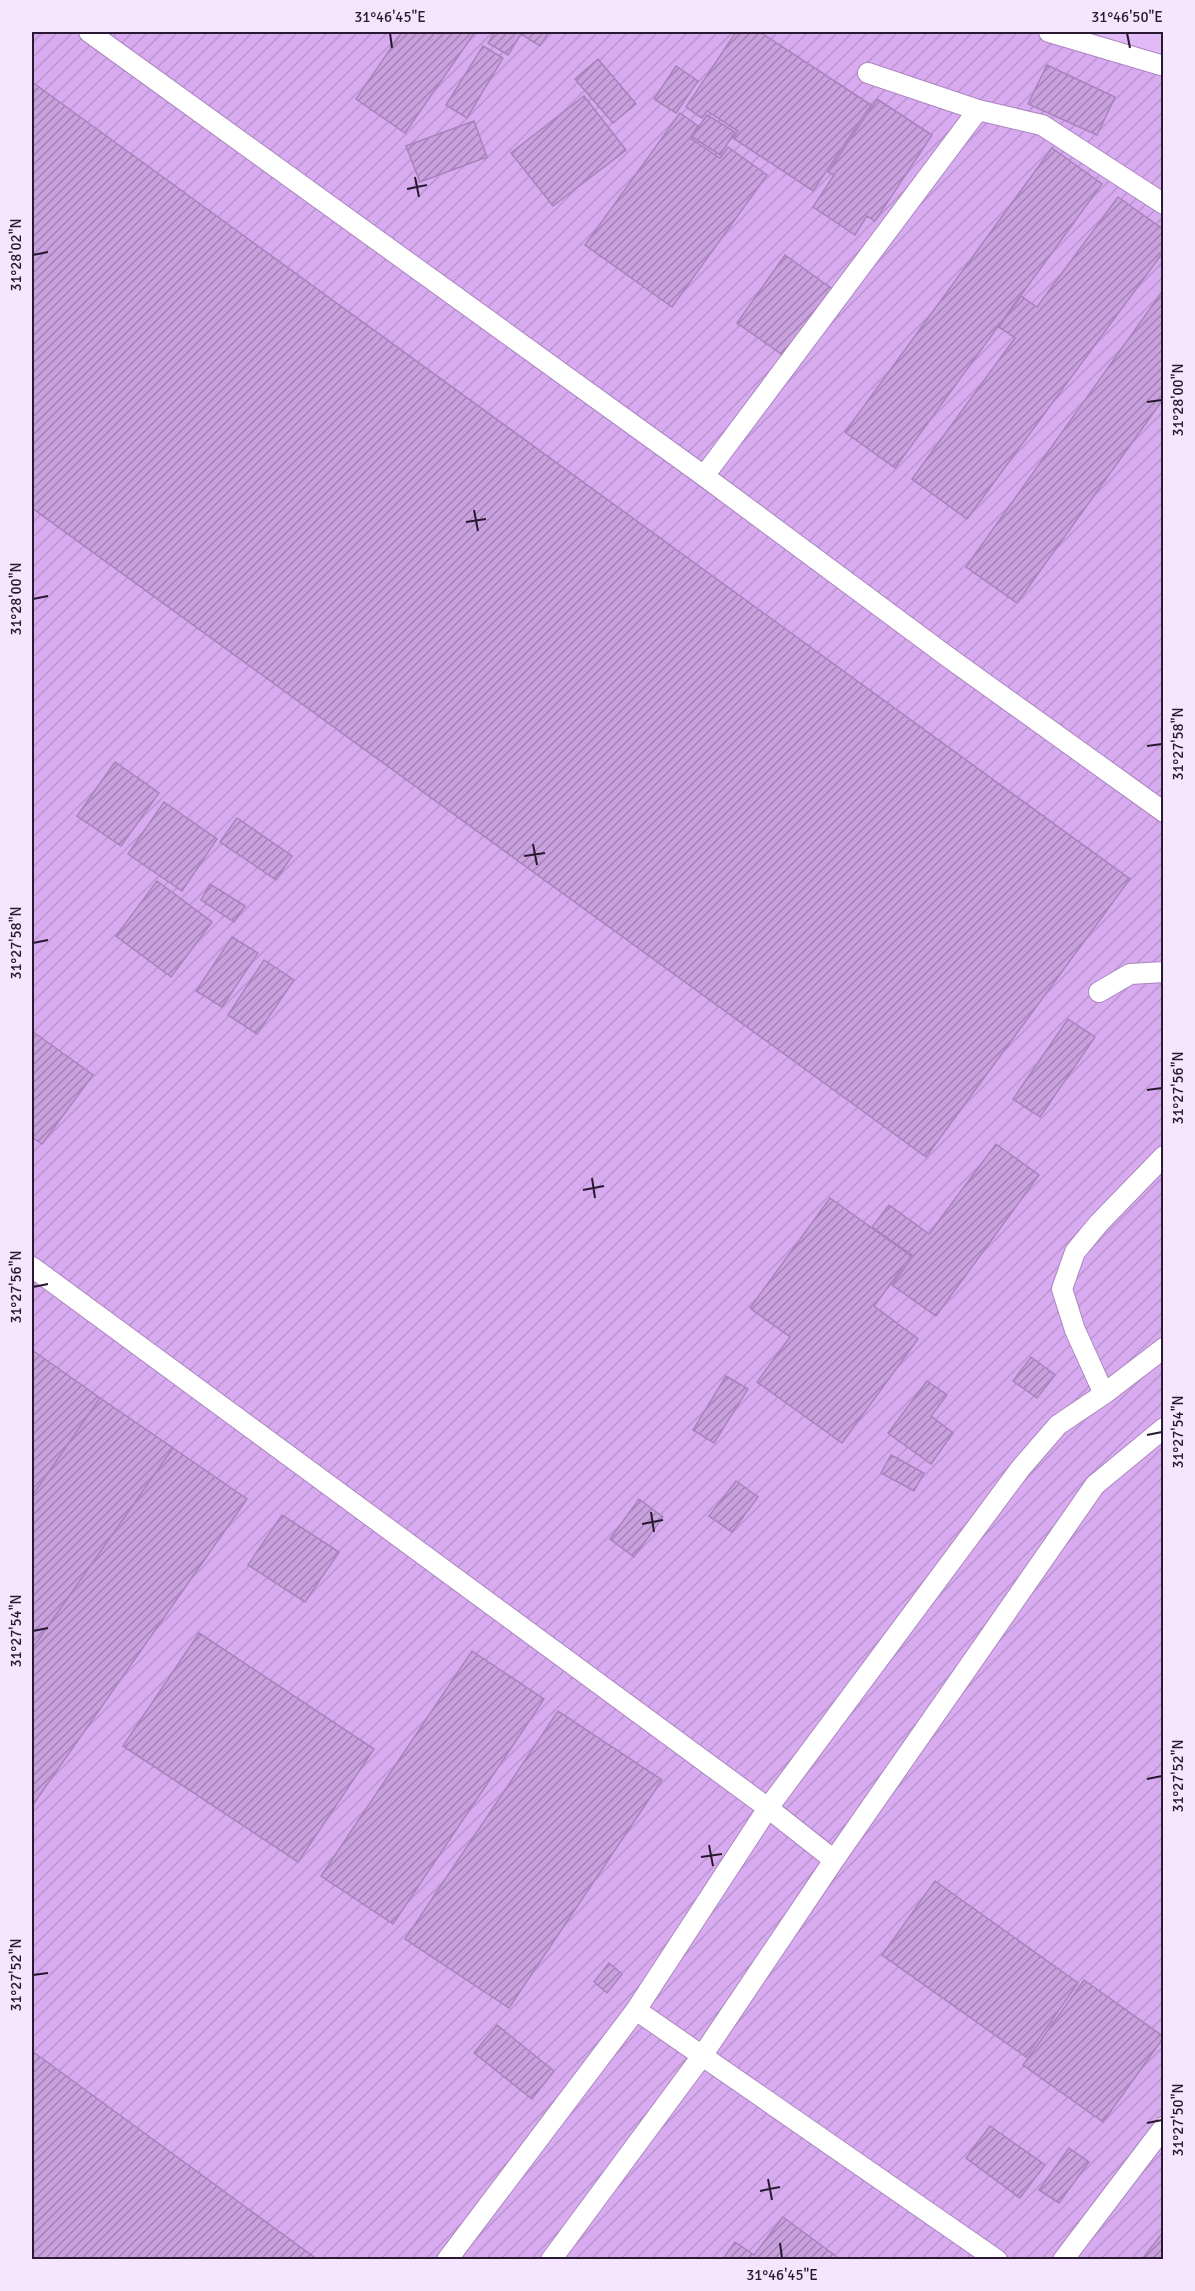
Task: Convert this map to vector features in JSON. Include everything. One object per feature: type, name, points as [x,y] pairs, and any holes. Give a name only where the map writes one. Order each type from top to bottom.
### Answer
[{"type":"lane","points":[[89,32],[704,476],[948,657],[1164,812]]},
{"type":"lane","points":[[1049,32],[1164,66]]},
{"type":"lane","points":[[868,73],[978,110],[1042,125],[1164,204]]},
{"type":"lane","points":[[704,476],[978,110]]},
{"type":"lane","points":[[1099,992],[1130,974],[1164,972]]},
{"type":"lane","points":[[1104,1395],[1075,1330],[1062,1289],[1075,1252],[1106,1215],[1164,1156]]},
{"type":"lane","points":[[32,1267],[768,1808],[834,1860]]},
{"type":"lane","points":[[447,2259],[636,2010],[768,1808],[1020,1469],[1058,1425],[1104,1395],[1164,1348]]},
{"type":"lane","points":[[551,2259],[702,2056],[834,1860],[1095,1485],[1164,1428]]},
{"type":"lane","points":[[636,2010],[997,2259]]},
{"type":"lane","points":[[1063,2259],[1164,2127]]},
{"type":"shaded area","points":[[32,32],[1062,32],[1163,60],[1163,2259],[32,2260]]},
{"type":"building","points":[[402,32],[475,32],[405,133],[356,99]]},
{"type":"building","points":[[495,32],[549,32],[540,46],[521,34],[508,55],[488,43]]},
{"type":"building","points":[[736,32],[760,32],[871,105],[813,191],[733,138],[738,131],[707,111],[702,118],[686,107]]},
{"type":"building","points":[[483,46],[503,58],[467,118],[446,105]]},
{"type":"building","points":[[598,59],[636,104],[613,123],[575,79]]},
{"type":"building","points":[[1047,65],[1115,97],[1097,135],[1028,104]]},
{"type":"building","points":[[676,66],[698,81],[676,113],[654,99]]},
{"type":"building","points":[[32,82],[1130,879],[926,1157],[32,508]]},
{"type":"building","points":[[584,96],[626,150],[553,206],[511,153]]},
{"type":"building","points":[[877,99],[932,135],[875,221],[867,216],[855,235],[813,207],[834,175],[828,172]]},
{"type":"building","points":[[680,113],[698,126],[690,138],[720,158],[728,147],[767,175],[672,307],[585,245]]},
{"type":"building","points":[[707,115],[735,132],[720,155],[692,137]]},
{"type":"building","points":[[474,121],[487,157],[420,182],[406,146]]},
{"type":"building","points":[[1052,148],[1102,184],[895,468],[845,432]]},
{"type":"building","points":[[1118,197],[1164,230],[1164,251],[967,519],[912,479],[1015,338],[999,327],[1021,296],[1037,307]]},
{"type":"building","points":[[785,255],[835,291],[787,358],[737,323]]},
{"type":"building","points":[[1164,289],[1164,398],[1017,603],[966,567]]},
{"type":"building","points":[[115,762],[159,793],[121,846],[77,816]]},
{"type":"building","points":[[164,802],[217,839],[182,891],[128,854]]},
{"type":"building","points":[[237,818],[292,856],[276,880],[220,842]]},
{"type":"building","points":[[157,881],[212,922],[171,977],[116,936]]},
{"type":"building","points":[[210,884],[245,906],[234,922],[201,900]]},
{"type":"building","points":[[232,937],[258,953],[222,1007],[196,991]]},
{"type":"building","points":[[264,960],[294,980],[257,1034],[228,1015]]},
{"type":"building","points":[[1068,1019],[1095,1037],[1040,1117],[1013,1099]]},
{"type":"building","points":[[32,1031],[93,1075],[42,1144],[32,1137]]},
{"type":"building","points":[[996,1144],[1039,1175],[936,1316],[892,1285],[913,1256],[872,1227],[889,1205],[929,1234]]},
{"type":"building","points":[[830,1198],[911,1256],[874,1306],[918,1339],[842,1443],[757,1382],[790,1337],[750,1308]]},
{"type":"building","points":[[32,1350],[100,1398],[32,1496]]},
{"type":"building","points":[[1031,1357],[1055,1375],[1037,1398],[1013,1381]]},
{"type":"building","points":[[726,1376],[748,1389],[714,1443],[693,1430]]},
{"type":"building","points":[[927,1381],[947,1395],[931,1416],[953,1433],[931,1464],[888,1433]]},
{"type":"building","points":[[100,1398],[173,1448],[32,1649],[32,1496]]},
{"type":"building","points":[[173,1448],[247,1499],[32,1806],[32,1649]]},
{"type":"building","points":[[891,1455],[924,1473],[914,1491],[881,1473]]},
{"type":"building","points":[[736,1481],[758,1497],[732,1532],[709,1516]]},
{"type":"building","points":[[639,1499],[663,1517],[634,1557],[610,1539]]},
{"type":"building","points":[[282,1515],[339,1552],[305,1602],[248,1565]]},
{"type":"building","points":[[199,1633],[374,1749],[298,1862],[123,1746]]},
{"type":"building","points":[[472,1651],[544,1699],[393,1924],[321,1876]]},
{"type":"building","points":[[558,1711],[662,1780],[509,2008],[405,1939]]},
{"type":"building","points":[[935,1881],[1078,1983],[1026,2057],[882,1955]]},
{"type":"building","points":[[609,1963],[622,1974],[607,1993],[594,1982]]},
{"type":"building","points":[[1084,1980],[1164,2037],[1103,2122],[1023,2065]]},
{"type":"building","points":[[497,2025],[554,2071],[532,2099],[474,2053]]},
{"type":"building","points":[[32,2051],[318,2260],[32,2260]]},
{"type":"building","points":[[990,2126],[1045,2165],[1020,2198],[966,2158]]},
{"type":"building","points":[[1069,2148],[1089,2162],[1059,2203],[1039,2190]]},
{"type":"building","points":[[783,2217],[841,2260],[722,2260],[735,2242],[754,2255]]},
{"type":"building","points":[[1164,2231],[1164,2260],[1142,2259]]}]
